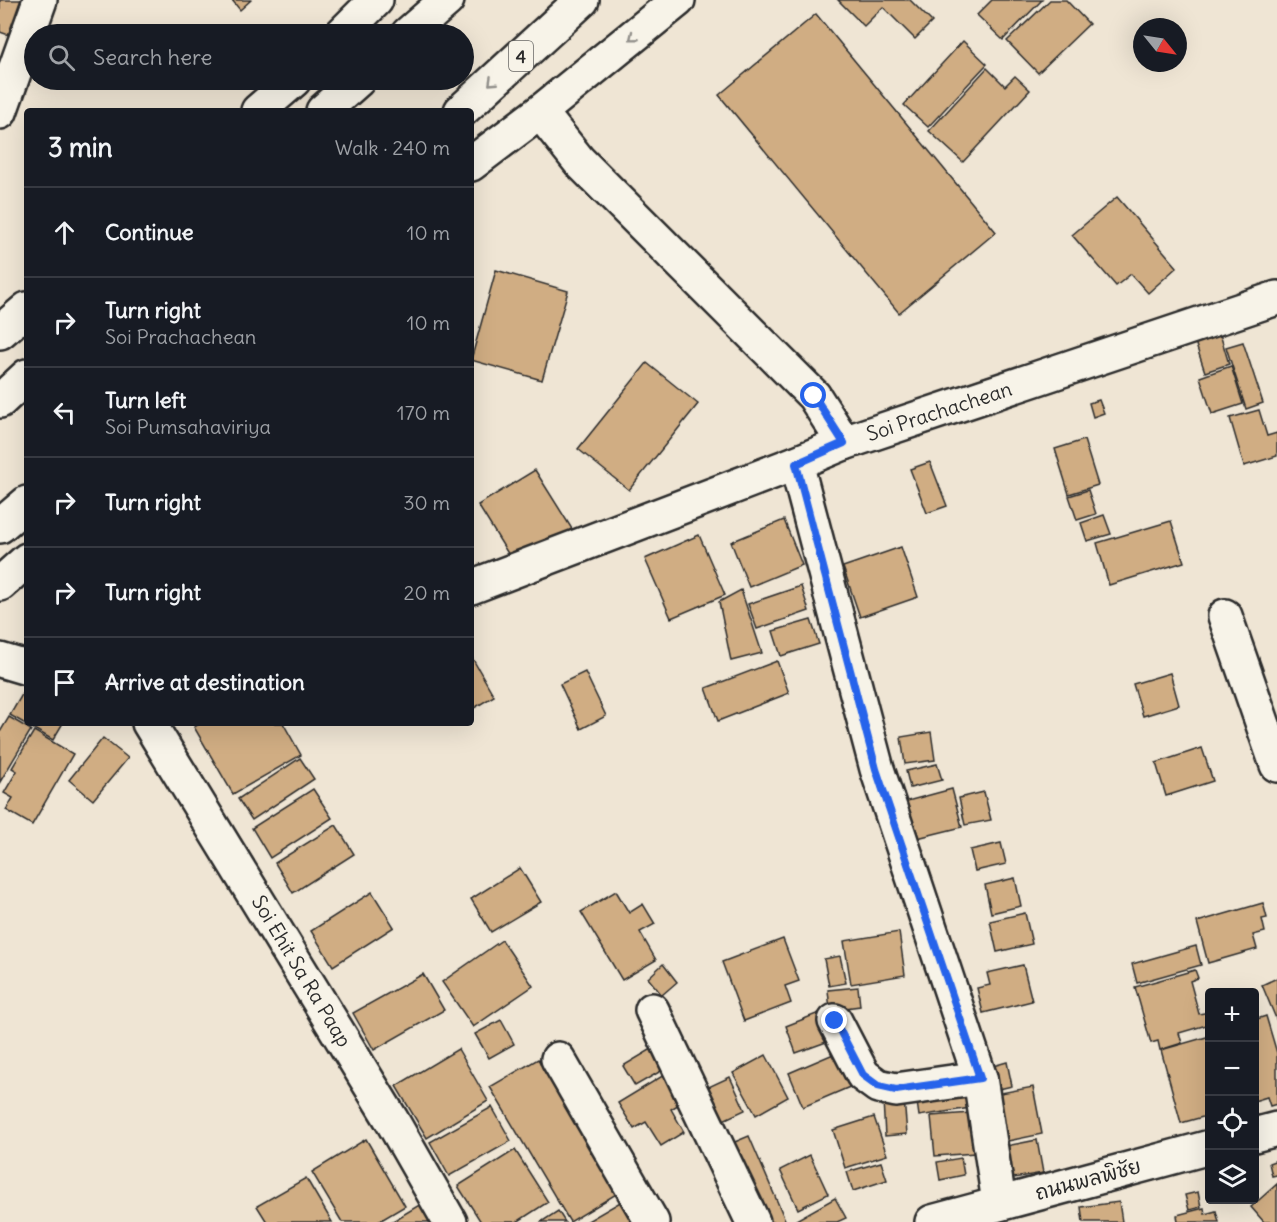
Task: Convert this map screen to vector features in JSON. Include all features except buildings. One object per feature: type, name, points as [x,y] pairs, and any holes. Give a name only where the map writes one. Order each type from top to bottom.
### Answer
[{"type":"main road","points":[[31,24],[40,0]]},
{"type":"main road","points":[[352,24],[376,0]]},
{"type":"main road","points":[[419,24],[447,0]]},
{"type":"main road","name":"4","points":[[464,108],[582,0]]},
{"type":"main road","points":[[474,162],[540,112],[678,0]]},
{"type":"main road","points":[[0,112],[24,45]]},
{"type":"main road","points":[[262,108],[284,90]]},
{"type":"main road","points":[[273,108],[288,90]]},
{"type":"main road","points":[[326,108],[347,90]]},
{"type":"main road","points":[[540,112],[579,161],[814,396],[844,443]]},
{"type":"main road","name":"Soi Prachachean","points":[[474,586],[796,464],[844,443],[1277,298]]},
{"type":"main road","points":[[0,332],[24,312]]},
{"type":"main road","points":[[0,401],[24,379]]},
{"type":"main road","points":[[796,464],[876,769],[980,1078],[999,1203]]},
{"type":"main road","points":[[0,526],[24,506]]},
{"type":"main road","points":[[0,584],[24,563]]},
{"type":"main road","points":[[1225,616],[1277,765]]},
{"type":"main road","points":[[0,660],[24,668]]},
{"type":"main road","name":"Soi Ehit Sa Ra Paap","points":[[159,726],[450,1222]]},
{"type":"main road","points":[[652,1010],[753,1222]]},
{"type":"main road","points":[[835,1021],[863,1075],[878,1086],[896,1090],[980,1078]]},
{"type":"main road","points":[[558,1059],[652,1222]]},
{"type":"main road","points":[[1259,1134],[1277,1129]]},
{"type":"main road","name":"ถนนพลพิชัย","points":[[932,1222],[1205,1148]]},
{"type":"route","points":[[814,396],[844,443],[796,464],[876,769],[980,1078],[896,1090],[878,1086],[863,1075],[835,1021]]}]
